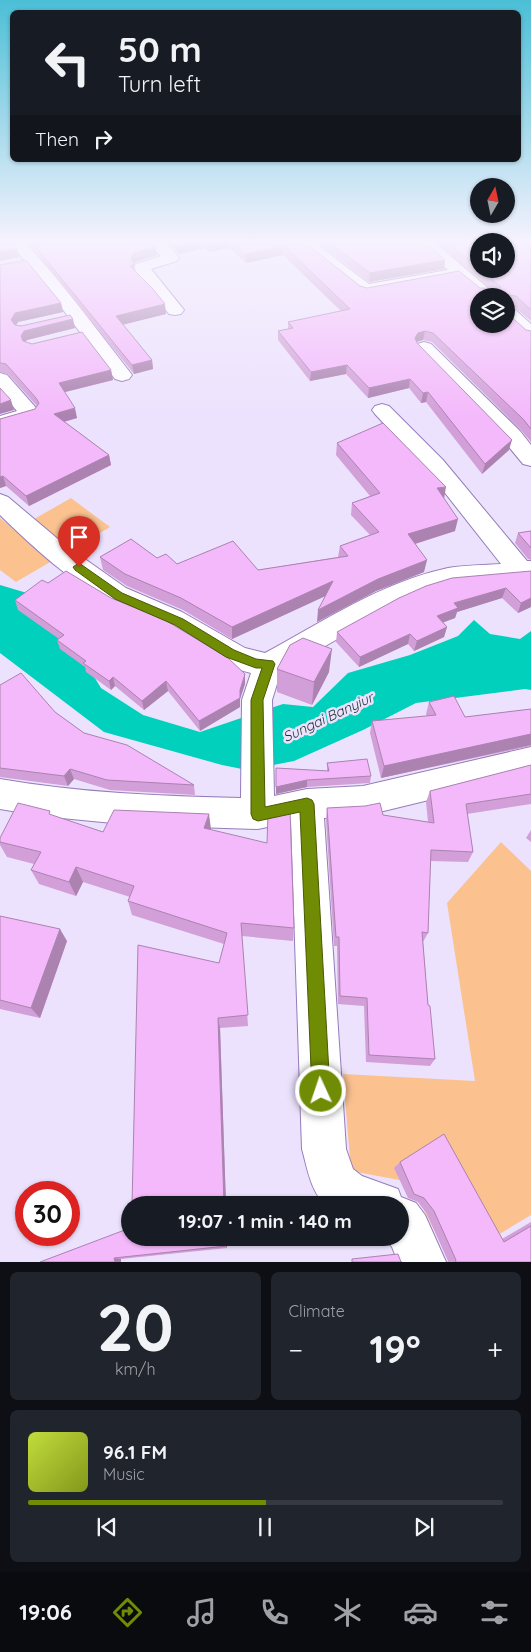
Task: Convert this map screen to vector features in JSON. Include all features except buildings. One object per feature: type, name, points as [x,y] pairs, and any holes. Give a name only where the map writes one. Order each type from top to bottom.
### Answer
[{"type":"street","points":[[60,299],[77,316],[122,375]]},
{"type":"street","points":[[166,299],[175,310]]},
{"type":"street","points":[[59,320],[77,316]]},
{"type":"street","points":[[515,319],[529,331]]},
{"type":"street","points":[[71,336],[89,332]]},
{"type":"street","points":[[424,348],[512,436],[531,459]]},
{"type":"street","points":[[0,379],[30,413],[0,423]]},
{"type":"street","points":[[382,410],[435,465],[525,570]]},
{"type":"street","points":[[0,502],[66,557],[119,596],[179,622],[230,654],[256,664],[269,664],[414,586],[450,577],[525,570]]},
{"type":"street","points":[[258,810],[257,700],[269,664]]},
{"type":"street","points":[[0,794],[41,802],[132,810],[258,810],[307,804],[363,802],[531,761]]},
{"type":"street","points":[[307,804],[324,1149],[335,1184],[353,1196]]},
{"type":"street","points":[[409,1231],[422,1262]]},
{"type":"shaded area","points":[[71,498],[110,527],[16,582],[0,570],[0,518],[15,530]]},
{"type":"shaded area","points":[[501,842],[531,871],[531,1215],[453,1262],[450,1262],[410,1182],[351,1171],[343,1074],[475,1081],[447,903]]},
{"type":"water","name":"Sungai Banyiur","points":[[0,585],[27,593],[70,638],[101,688],[143,715],[200,732],[283,704],[313,707],[348,673],[410,655],[458,636],[474,620],[490,634],[520,639],[531,631],[531,690],[525,689],[416,703],[363,730],[294,761],[247,770],[222,765],[104,732],[0,653]]},
{"type":"route","points":[[79,567],[119,596],[179,622],[230,654],[256,664],[269,664],[257,700],[258,814],[307,804],[321,1091]]}]
